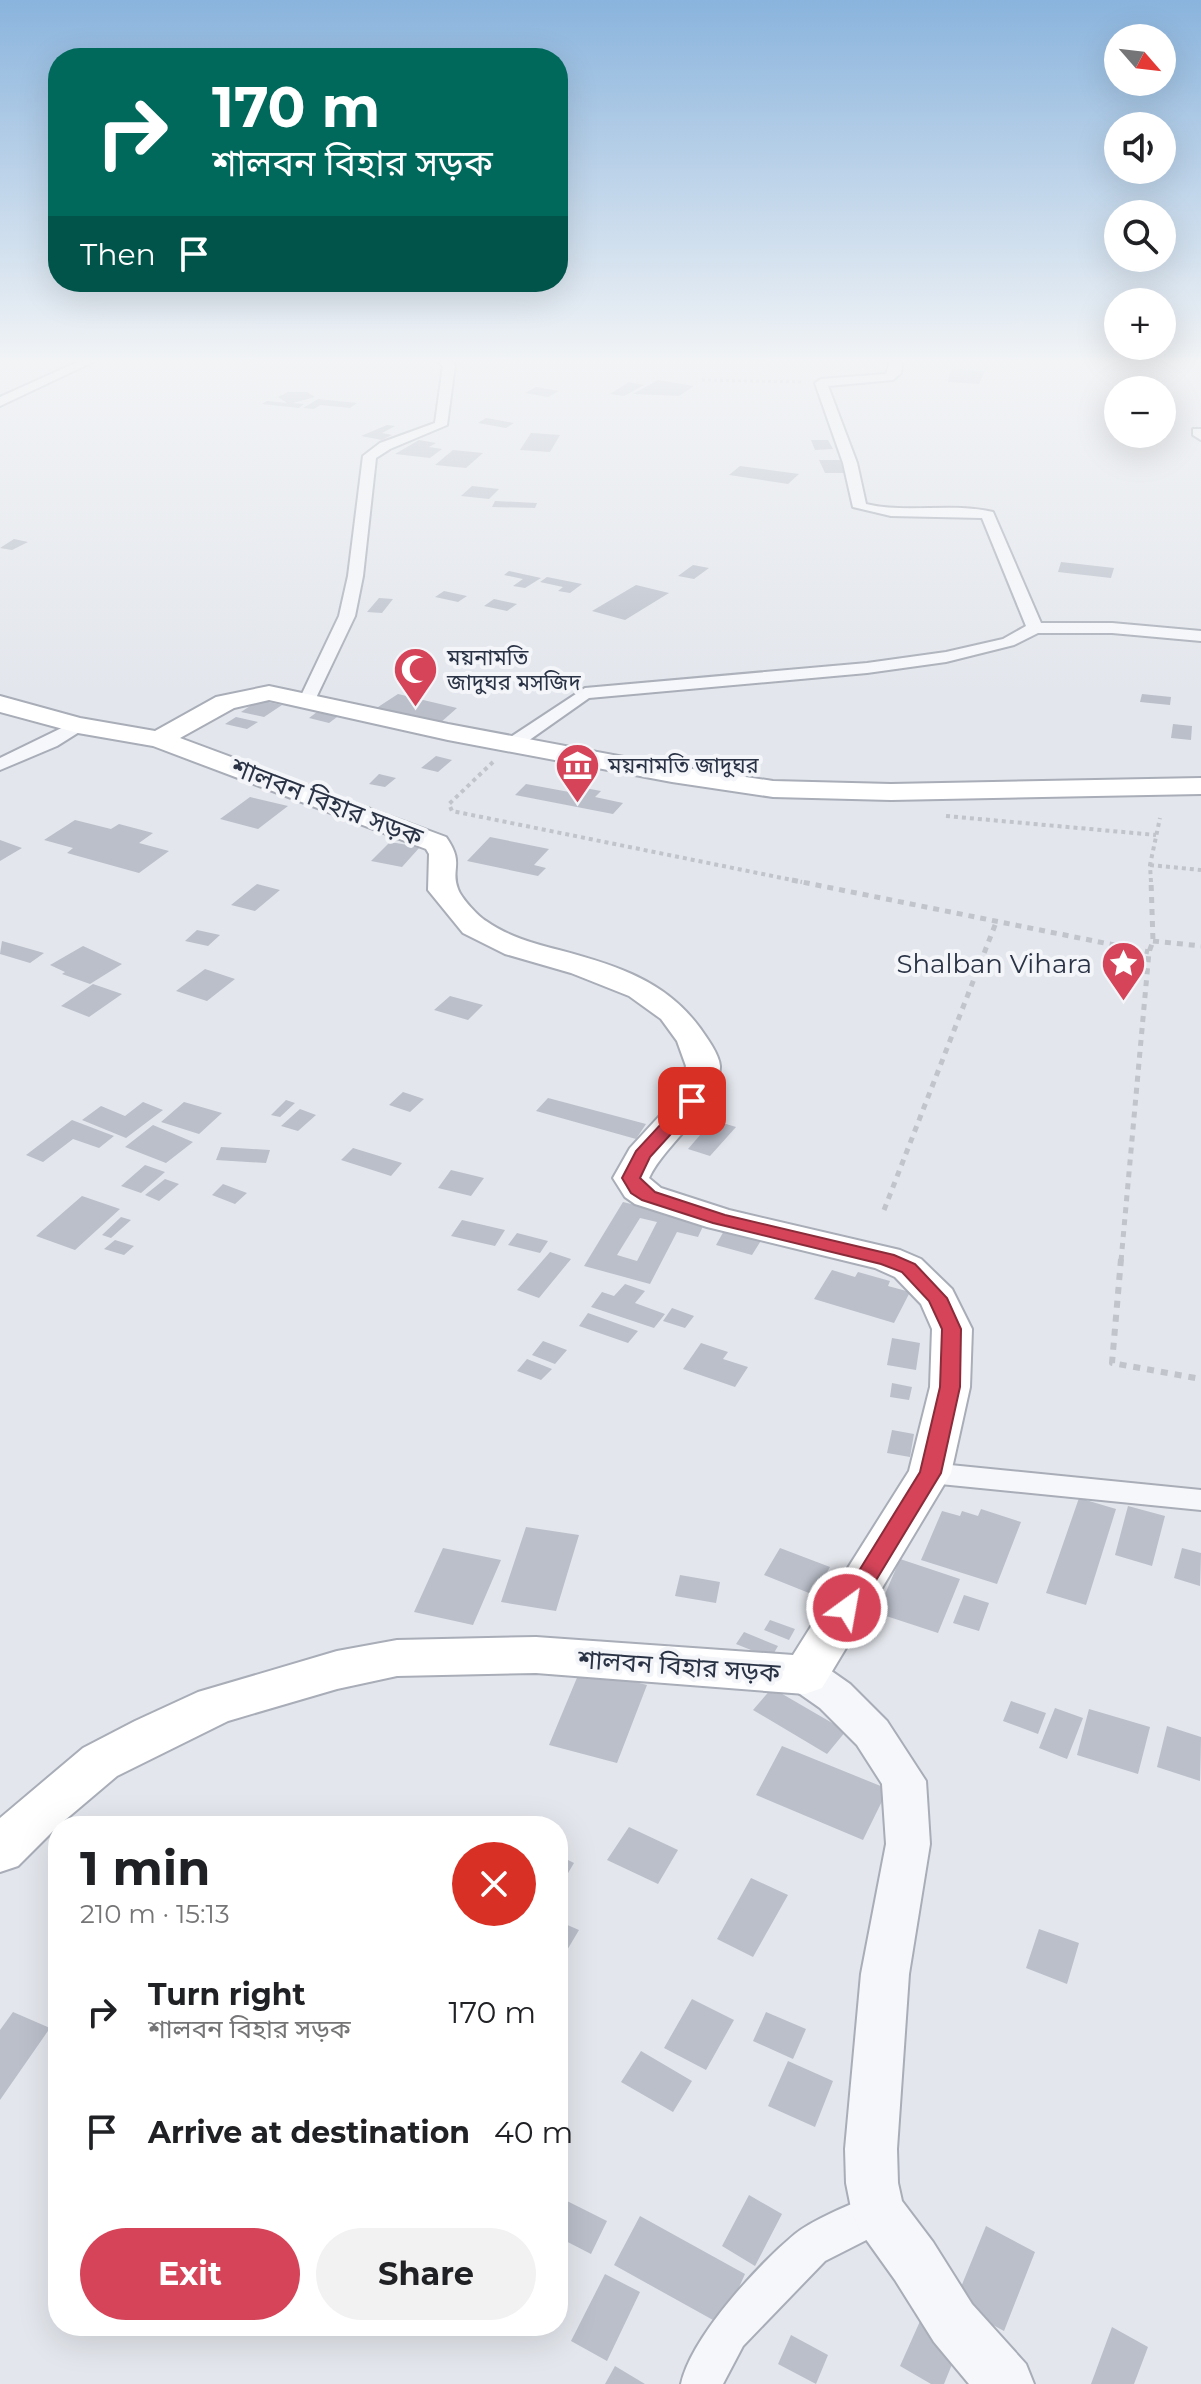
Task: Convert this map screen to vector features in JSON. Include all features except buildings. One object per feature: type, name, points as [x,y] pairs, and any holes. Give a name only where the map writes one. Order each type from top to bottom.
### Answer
[{"type":"main road","points":[[0,704],[78,725],[159,739],[239,696],[269,693],[512,744],[773,789],[891,792],[1201,786]]},
{"type":"main road","name":"শালবন বিহার সড়ক","points":[[0,1850],[53,1800],[100,1762],[215,1706],[337,1670],[397,1658],[536,1655],[805,1675],[930,1473],[950,1387],[952,1329],[938,1298],[908,1268],[887,1259],[720,1219],[648,1196],[638,1189],[631,1178],[642,1155],[692,1101],[703,1066],[693,1041],[672,1012],[640,989],[582,966],[516,948],[474,927],[443,890],[443,854],[436,843],[159,739]]},
{"type":"street","points":[[307,700],[347,618],[363,532],[367,471]]},
{"type":"street","points":[[852,471],[860,507],[880,511],[957,510],[988,515],[1035,628]]},
{"type":"street","points":[[512,744],[585,693],[893,665],[946,657],[1008,642],[1035,628],[1112,628],[1201,636]]},
{"type":"street","points":[[0,765],[51,742],[78,725]]},
{"type":"street","points":[[930,1473],[1201,1500]]},
{"type":"street","points":[[805,1675],[835,1696],[872,1733],[904,1781],[908,1844],[885,1974],[871,2149],[872,2183],[878,2213],[914,2261],[953,2323],[1006,2384]]},
{"type":"street","points":[[702,2384],[704,2374],[729,2332],[811,2247],[878,2213]]},
{"type":"path","points":[[512,744],[449,804],[452,811],[1149,952]]},
{"type":"path","points":[[940,815],[1156,835]]},
{"type":"path","points":[[1160,818],[1150,865],[1153,941],[1149,952],[1112,1363],[1201,1379]]},
{"type":"path","points":[[1150,865],[1201,870]]},
{"type":"path","points":[[884,1210],[997,920]]},
{"type":"path","points":[[1153,941],[1201,946]]},
{"type":"place","name":"ময়নামতি জাদুঘর মসজিদ","points":[[416,709]]},
{"type":"place","name":"ময়নামতি জাদুঘর","points":[[577,804]]},
{"type":"place","name":"Shalban Vihara","points":[[1123,1003]]},
{"type":"route","points":[[692,1101],[642,1155],[631,1178],[638,1189],[648,1196],[720,1219],[887,1259],[908,1268],[938,1298],[952,1329],[950,1387],[930,1473],[847,1608]]}]
